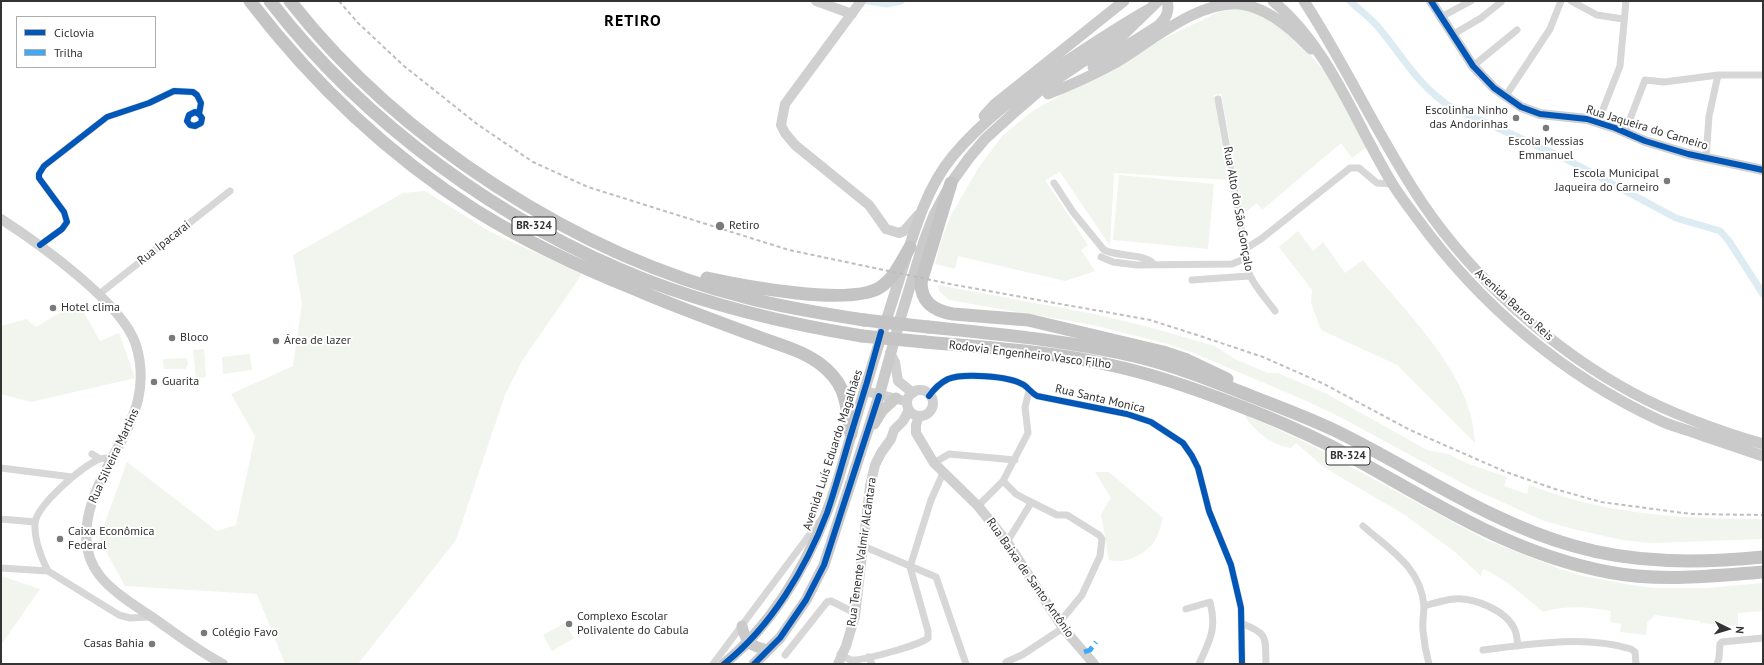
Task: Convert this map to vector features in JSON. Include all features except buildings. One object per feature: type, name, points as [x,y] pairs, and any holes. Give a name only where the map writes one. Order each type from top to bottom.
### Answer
[{"type":"highway","points":[[250,1],[300,60],[367,126],[406,161],[476,211],[543,247],[625,286],[799,352],[819,362],[843,387],[851,434]]},
{"type":"highway","name":"BR-324","points":[[270,1],[310,50],[340,81],[378,116],[455,176]]},
{"type":"highway","name":"BR-324","points":[[290,1],[321,38],[360,79],[416,128],[452,155],[492,183],[547,217],[606,246],[651,265]]},
{"type":"highway","points":[[367,126],[418,157],[455,176]]},
{"type":"highway","name":"Rodovia Engenheiro Vasco Filho","points":[[455,176],[541,230],[601,260],[646,280],[753,314],[812,328],[862,336],[1018,351],[1109,364],[1147,374],[1200,392],[1265,416],[1330,446],[1455,517],[1501,539],[1545,556],[1608,572],[1641,577],[1715,576],[1763,572]]},
{"type":"highway","points":[[951,183],[921,282],[923,296],[934,308],[942,313],[1028,320],[1163,352],[1210,371],[1238,385],[1250,395]]},
{"type":"highway","points":[[651,265],[766,289],[854,295],[870,292],[888,281],[910,247]]},
{"type":"highway","name":"Rodovia Engenheiro Vasco Filho","points":[[651,265],[696,282],[746,298],[814,313],[864,320],[1042,339],[1135,356],[1250,395],[1336,432],[1514,526],[1575,547],[1637,558],[1676,561],[1763,557]]},
{"type":"main road","points":[[952,158],[972,129],[995,104],[1123,1]]},
{"type":"main road","points":[[1017,110],[1048,94],[1158,26],[1164,20],[1168,12],[1167,1]]},
{"type":"main road","name":"Avenida Barros Reis","points":[[1273,1],[1300,26],[1330,70],[1392,184],[1435,244],[1482,297],[1539,346],[1572,371],[1625,403],[1663,422],[1763,456]]},
{"type":"main road","name":"Avenida Barros Reis","points":[[1304,1],[1327,36],[1403,172],[1423,204],[1456,249],[1491,286],[1560,346],[1585,364],[1633,393],[1676,413],[1763,444]]},
{"type":"main road","name":"Avenida Luís Eduardo Magalhães","points":[[724,664],[747,642],[782,599],[803,566],[827,513],[882,332],[910,247],[925,206],[952,158],[992,118],[1029,87],[1120,25],[1155,4]]},
{"type":"main road","name":"Avenida Luís Eduardo Magalhães","points":[[754,664],[780,638],[806,600],[824,565],[879,396],[890,353],[924,241],[934,215],[951,183],[985,139],[1017,110],[1038,92],[1123,35],[1155,4]]},
{"type":"main road","points":[[1048,94],[1084,80],[1199,12],[1221,5],[1238,4],[1251,6],[1264,12],[1303,40],[1330,70]]},
{"type":"main road","points":[[864,440],[882,411],[896,398]]},
{"type":"main road","points":[[742,626],[747,642],[753,646],[768,650]]},
{"type":"street","points":[[816,1],[857,7],[785,104],[781,116],[782,128],[795,145],[875,211],[886,228],[899,232],[904,231],[925,206]]},
{"type":"street","name":"Rua Jaqueira do Carneiro","points":[[1432,1],[1452,35],[1473,66],[1505,97],[1521,107],[1540,114],[1578,117],[1598,122],[1645,141],[1706,158],[1763,170]]},
{"type":"street","points":[[1441,17],[1471,1]]},
{"type":"street","points":[[1505,97],[1550,29],[1561,1]]},
{"type":"street","points":[[1571,1],[1597,15],[1623,19]]},
{"type":"street","points":[[1598,122],[1620,66],[1623,19],[1626,1]]},
{"type":"street","points":[[1452,35],[1481,18],[1501,2]]},
{"type":"street","points":[[1473,66],[1517,30]]},
{"type":"street","points":[[1625,132],[1643,82],[1646,80],[1679,81],[1718,75],[1763,75]]},
{"type":"street","points":[[1706,158],[1709,116],[1718,75]]},
{"type":"street","points":[[40,245],[62,230],[67,222],[64,212],[39,178],[39,174],[44,166],[107,117],[149,103],[174,91],[188,90],[197,95],[201,103],[199,114]]},
{"type":"street","name":"Rua Alto do São Gonçalo","points":[[1218,99],[1245,249],[1244,260],[1249,276],[1275,312]]},
{"type":"street","points":[[1245,249],[1261,239],[1350,168],[1359,168],[1374,181],[1381,184],[1392,184]]},
{"type":"street","points":[[1054,183],[1073,212],[1104,250],[1110,253],[1148,260],[1154,264]]},
{"type":"street","name":"Rua Ipacarai","points":[[98,295],[230,191]]},
{"type":"street","name":"Rua Silveira Martins","points":[[1,219],[40,245],[77,275],[121,319],[130,332],[136,345],[141,375],[140,395],[137,409],[99,484],[88,517],[88,551],[93,564],[105,581],[124,598],[218,663]]},
{"type":"street","points":[[1101,258],[1123,264],[1232,264],[1244,260]]},
{"type":"street","points":[[1192,280],[1249,276]]},
{"type":"street","points":[[890,353],[895,362],[898,381],[913,393]]},
{"type":"street","name":"Rua Santa Monica","points":[[930,396],[937,386],[948,379],[968,376],[1006,379],[1023,384],[1029,391],[1037,396],[1127,414],[1151,422],[1183,443],[1198,468],[1209,511],[1231,565],[1241,608],[1243,624],[1242,664]]},
{"type":"street","name":"Avenida Luís Eduardo Magalhães","points":[[864,391],[879,396],[896,398],[912,412]]},
{"type":"street","points":[[921,391],[930,396],[932,402],[930,410],[923,416],[912,412],[908,398],[913,393],[921,391]]},
{"type":"street","points":[[978,506],[1003,481],[1028,434],[1025,407],[1029,391]]},
{"type":"street","name":"Rua Tenente Valmir Alcântara","points":[[830,664],[845,657],[855,613],[870,486],[875,465],[891,439],[909,425],[912,412]]},
{"type":"street","name":"Rua Baixa de Santo Antônio","points":[[912,412],[916,425],[916,433],[934,463],[978,506],[1007,542],[1061,626],[1094,664]]},
{"type":"street","points":[[92,454],[100,459]]},
{"type":"street","points":[[934,463],[949,454],[1015,460]]},
{"type":"street","points":[[48,571],[38,547],[35,522],[41,511],[50,499],[72,477],[100,459],[112,458]]},
{"type":"street","points":[[1,468],[72,477]]},
{"type":"street","points":[[845,657],[868,657],[893,651],[928,638],[928,631],[910,567],[931,500],[943,473]]},
{"type":"street","points":[[1003,481],[1016,494],[1032,503],[1057,515],[1067,515],[1099,535],[1102,542],[1100,556],[1082,595],[1061,626],[1022,655],[1006,662]]},
{"type":"street","points":[[1007,542],[1032,503]]},
{"type":"street","points":[[713,664],[827,513]]},
{"type":"street","points":[[1,519],[35,522]]},
{"type":"street","points":[[1363,526],[1400,557],[1411,569],[1417,580],[1424,606],[1423,631],[1429,664]]},
{"type":"street","points":[[863,546],[936,577],[966,664]]},
{"type":"street","points":[[1,568],[48,571],[119,615],[130,618],[151,617]]},
{"type":"street","points":[[1424,606],[1455,599],[1468,600],[1486,606],[1498,612],[1514,626],[1518,646]]},
{"type":"street","points":[[785,656],[827,602],[832,601],[855,613]]},
{"type":"street","points":[[1186,609],[1210,602],[1213,628],[1199,664]]},
{"type":"street","points":[[1243,624],[1259,631],[1264,636],[1266,664]]},
{"type":"street","points":[[1717,664],[1720,644],[1722,642],[1763,638]]},
{"type":"street","points":[[1483,650],[1518,646],[1586,642],[1610,644],[1633,650],[1636,664]]},
{"type":"street","points":[[868,657],[872,664]]},
{"type":"shaded area","points":[[1225,9],[1249,9],[1281,28],[1300,43],[1327,74],[1367,147],[1352,158],[1341,143],[1262,210],[1257,203],[1243,214],[1221,94],[1214,95],[1228,180],[1114,173],[1110,246],[1060,172],[1045,180],[1088,245],[1081,250],[1095,271],[1065,281],[958,256],[955,269],[935,264],[940,244],[951,215],[979,167],[1002,136],[1034,110],[1163,39]]},
{"type":"shaded area","points":[[1119,175],[1214,184],[1208,249],[1113,240]]},
{"type":"shaded area","points":[[425,191],[491,232],[582,274],[522,361],[505,395],[456,540],[358,664],[285,664],[257,594],[125,586],[99,539],[127,462],[217,531],[236,525],[255,436],[231,394],[293,366],[302,304],[293,255],[403,193]]},
{"type":"shaded area","points":[[1298,231],[1313,251],[1323,242],[1345,273],[1363,260],[1424,332],[1453,373],[1463,393],[1472,420],[1475,443],[1397,365],[1321,330],[1311,303],[1312,290],[1279,247]]},
{"type":"shaded area","points":[[938,285],[1094,314],[1145,326],[1215,346],[1235,359],[1268,373],[1278,373],[1327,394],[1427,450],[1448,454],[1466,463],[1507,477],[1504,486],[1527,494],[1529,485],[1587,503],[1616,509],[1703,518],[1763,519],[1763,539],[1651,543],[1622,540],[1569,528],[1542,520],[1471,488],[1342,418],[1302,399],[1191,352],[1168,344],[1093,325],[949,300],[939,291]]},
{"type":"shaded area","points":[[78,302],[100,341],[119,333],[135,378],[31,402],[1,394],[1,326],[26,319],[36,327]]},
{"type":"shaded area","points":[[204,349],[206,377],[196,378],[193,350]]},
{"type":"shaded area","points":[[250,354],[252,370],[223,374],[222,357]]},
{"type":"shaded area","points":[[187,358],[188,365],[185,369],[164,369],[163,359]]},
{"type":"shaded area","points":[[1244,414],[1303,441],[1486,540],[1560,569],[1582,576],[1656,588],[1707,588],[1763,583],[1763,611],[1738,613],[1738,626],[1700,623],[1700,621],[1655,615],[1647,623],[1646,635],[1620,632],[1621,624],[1610,622],[1611,611],[1577,607],[1560,608],[1543,612],[1514,588],[1491,573],[1483,569],[1481,576],[1455,552],[1405,515],[1325,468],[1296,443],[1291,448],[1284,447],[1270,441],[1252,426]]},
{"type":"shaded area","points":[[1095,472],[1109,472],[1163,518],[1159,532],[1152,544],[1141,554],[1129,560],[1109,560],[1101,514],[1111,498]]},
{"type":"shaded area","points":[[1,576],[40,589],[1,645]]},
{"type":"shaded area","points":[[565,623],[574,638],[552,651],[543,635]]},
{"type":"waterway","points":[[868,1],[887,4],[901,1]]},
{"type":"waterway","points":[[1350,1],[1376,24],[1419,79],[1449,106],[1564,158],[1676,218],[1720,231],[1729,241],[1763,294]]},
{"type":"railway","points":[[339,1],[358,23],[404,66],[477,124],[533,162],[588,187],[789,250],[955,285],[1150,320],[1263,357],[1324,384],[1410,430],[1506,472],[1555,489],[1601,502],[1691,514],[1763,515]]},
{"type":"marked path","points":[[1084,652],[1090,650],[1096,642]]},
{"type":"cycle path","points":[[1431,1],[1473,66],[1494,88],[1521,107],[1540,114],[1587,119],[1615,128],[1645,141],[1688,154],[1763,170]]},
{"type":"cycle path","points":[[40,245],[62,229],[67,222],[64,212],[39,178],[39,174],[44,166],[107,117],[149,103],[174,91],[193,92],[197,95],[201,103],[199,114],[202,118],[201,123],[195,126],[190,125],[187,121],[189,115],[195,112],[199,114]]},
{"type":"cycle path","points":[[724,664],[757,633],[772,614],[798,575],[809,555],[827,513],[881,332]]},
{"type":"cycle path","points":[[929,396],[942,382],[955,377],[985,376],[1007,379],[1024,385],[1037,396],[1127,414],[1151,422],[1183,443],[1198,468],[1209,511],[1231,565],[1241,608],[1242,664]]},
{"type":"cycle path","points":[[754,664],[780,638],[806,600],[824,565],[879,396]]},
{"type":"place","name":"Escolinha Ninho das Andorinhas","points":[[1516,118]]},
{"type":"place","name":"Escola Messias Emmanuel","points":[[1546,128]]},
{"type":"place","name":"Escola Municipal Jaqueira do Carneiro","points":[[1667,181]]},
{"type":"place","name":"Retiro","points":[[720,226]]},
{"type":"place","name":"Hotel clima","points":[[53,308]]},
{"type":"place","name":"Bloco","points":[[172,338]]},
{"type":"place","name":"Área de lazer","points":[[276,341]]},
{"type":"place","name":"Guarita","points":[[154,382]]},
{"type":"place","name":"Caixa Econômica Federal","points":[[60,539]]},
{"type":"place","name":"Complexo Escolar Polivalente do Cabula","points":[[569,624]]},
{"type":"place","name":"Colégio Favo","points":[[204,633]]},
{"type":"place","name":"Casas Bahia","points":[[152,644]]},
{"type":"district","name":"RETIRO","points":[[633,21]]}]
